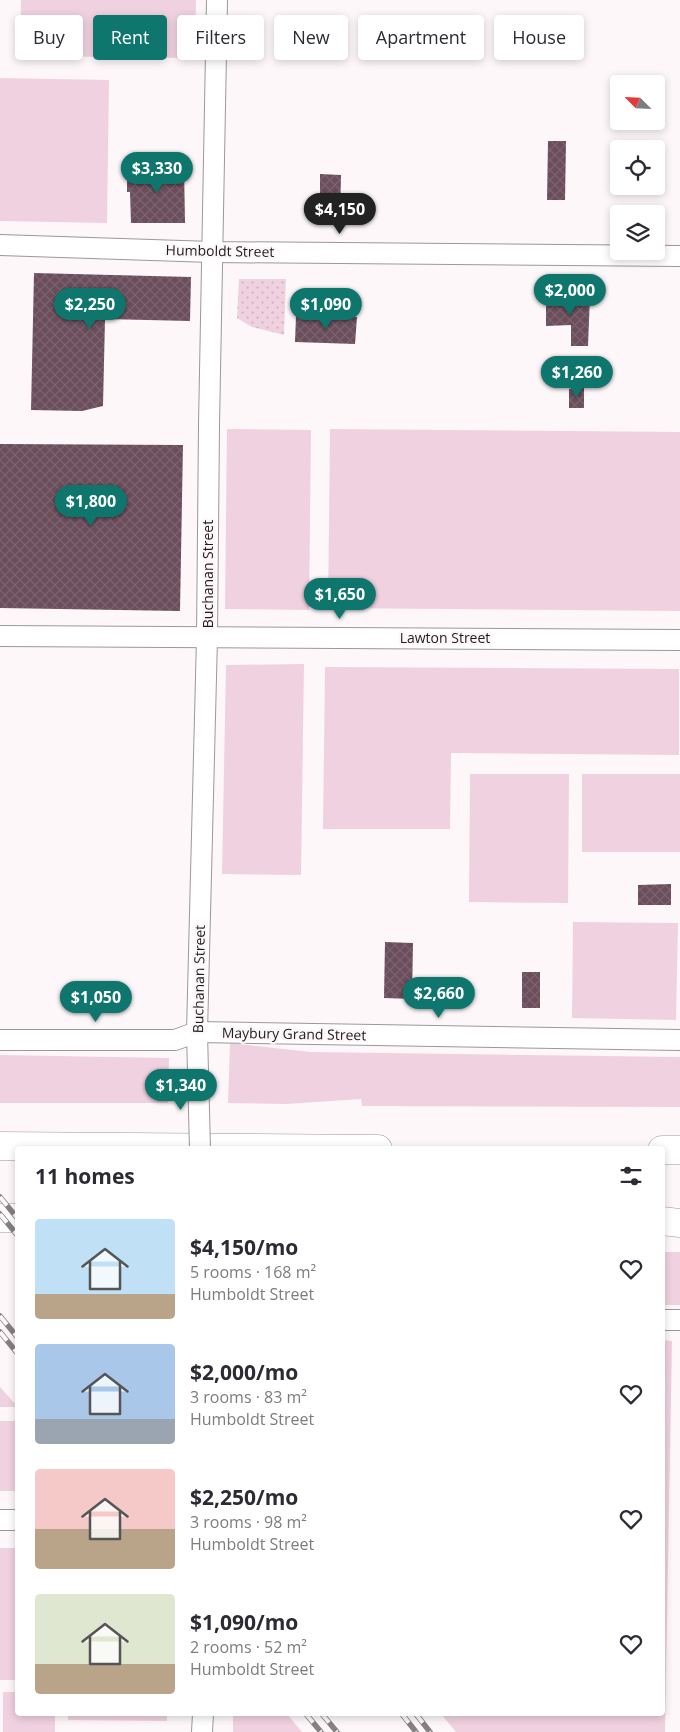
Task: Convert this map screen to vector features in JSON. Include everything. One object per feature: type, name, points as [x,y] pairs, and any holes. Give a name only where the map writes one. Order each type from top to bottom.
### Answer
[{"type":"highway","points":[[0,1146],[15,1146]]},
{"type":"highway","points":[[665,1150],[680,1150]]},
{"type":"highway","points":[[0,1218],[15,1218]]},
{"type":"highway","points":[[665,1221],[680,1222]]},
{"type":"street","name":"Buchanan Street","points":[[200,1146],[197,1032],[207,638],[212,252],[218,0]]},
{"type":"street","name":"Humboldt Street","points":[[0,245],[212,252],[680,256]]},
{"type":"street","name":"Lawton Street","points":[[0,636],[680,640]]},
{"type":"street","name":"Maybury Grand Street","points":[[0,1040],[175,1040],[197,1032],[680,1040]]},
{"type":"street","points":[[665,1320],[680,1320]]},
{"type":"street","points":[[0,1520],[15,1520]]},
{"type":"street","points":[[202,1732],[203,1716]]},
{"type":"shaded area","points":[[21,0],[196,0],[196,15],[177,15],[177,58],[167,58],[167,15],[93,15],[93,57],[83,57],[83,15],[21,15]]},
{"type":"shaded area","points":[[0,78],[109,80],[107,223],[0,221]]},
{"type":"shaded area","points":[[239,279],[286,279],[284,335],[252,327],[237,318]]},
{"type":"shaded area","points":[[227,429],[311,430],[309,610],[225,609]]},
{"type":"shaded area","points":[[330,429],[680,432],[680,611],[328,608]]},
{"type":"shaded area","points":[[304,664],[301,875],[222,874],[226,665]]},
{"type":"shaded area","points":[[325,667],[679,669],[679,755],[451,753],[450,829],[323,829]]},
{"type":"shaded area","points":[[470,774],[569,774],[568,903],[469,902]]},
{"type":"shaded area","points":[[582,774],[680,774],[680,852],[582,852]]},
{"type":"shaded area","points":[[573,922],[678,923],[676,1020],[572,1018]]},
{"type":"shaded area","points":[[230,1043],[311,1052],[680,1057],[680,1107],[362,1106],[361,1099],[286,1104],[228,1103]]},
{"type":"shaded area","points":[[0,1055],[169,1058],[168,1103],[0,1103]]},
{"type":"shaded area","points":[[665,1252],[680,1252],[680,1305],[665,1305]]},
{"type":"shaded area","points":[[665,1340],[672,1341],[665,1732],[456,1732],[443,1716],[665,1716]]},
{"type":"shaded area","points":[[0,1387],[15,1404],[15,1407],[0,1407]]},
{"type":"shaded area","points":[[0,1421],[15,1421],[15,1491],[0,1491]]},
{"type":"shaded area","points":[[0,1548],[15,1548],[15,1680],[0,1680]]},
{"type":"shaded area","points":[[3,1692],[15,1692],[15,1716],[55,1716],[55,1732],[3,1732]]},
{"type":"shaded area","points":[[68,1716],[167,1716],[167,1721],[68,1720]]},
{"type":"shaded area","points":[[233,1716],[289,1716],[302,1732],[233,1732]]},
{"type":"building","points":[[548,141],[566,141],[565,200],[547,200]]},
{"type":"building","points":[[127,166],[184,166],[185,223],[131,223],[130,192],[127,192]]},
{"type":"building","points":[[320,174],[341,175],[340,218],[320,218]]},
{"type":"building","points":[[34,273],[191,277],[190,321],[105,319],[103,406],[82,411],[31,410]]},
{"type":"building","points":[[546,295],[590,296],[588,346],[571,346],[571,325],[546,326]]},
{"type":"building","points":[[296,316],[357,317],[355,344],[295,342]]},
{"type":"building","points":[[584,388],[584,408],[569,408],[569,389]]},
{"type":"building","points":[[0,444],[183,445],[180,611],[0,608]]},
{"type":"building","points":[[671,884],[671,905],[638,905],[638,885]]},
{"type":"building","points":[[385,942],[413,943],[412,999],[384,998]]},
{"type":"building","points":[[522,972],[540,972],[540,1008],[522,1008]]},
{"type":"railway","points":[[0,1197],[15,1215]]},
{"type":"railway","points":[[0,1214],[15,1232]]},
{"type":"railway","points":[[0,1316],[15,1334]]},
{"type":"railway","points":[[0,1332],[15,1350]]},
{"type":"railway","points":[[308,1716],[321,1732]]},
{"type":"railway","points":[[324,1716],[337,1732]]},
{"type":"railway","points":[[404,1716],[416,1732]]},
{"type":"railway","points":[[418,1716],[430,1732]]}]
